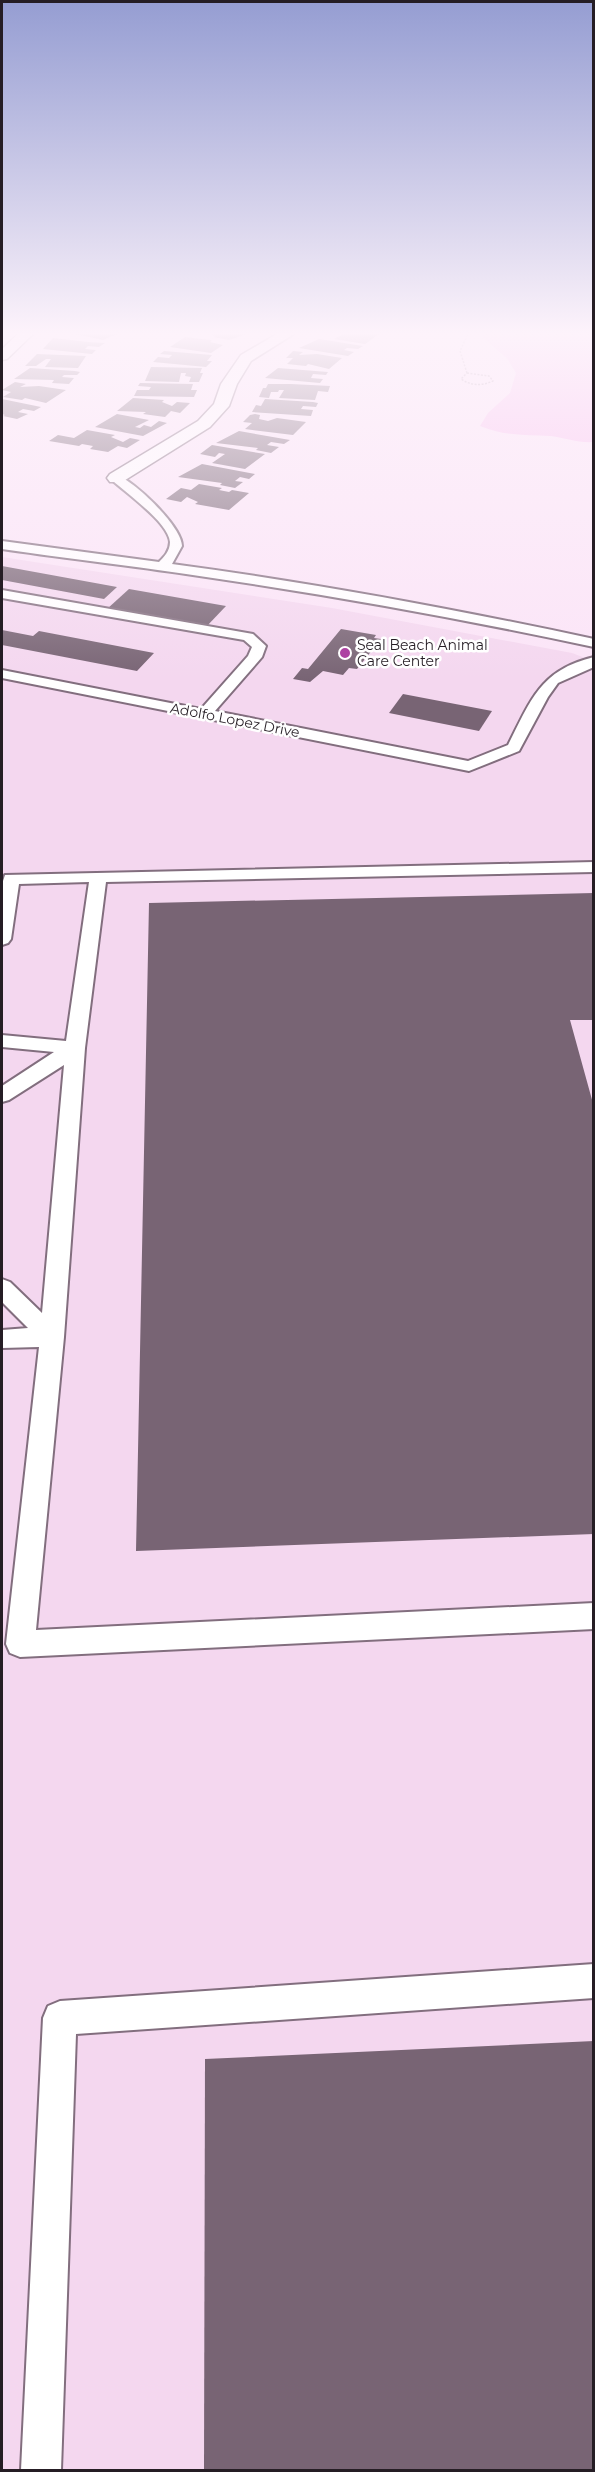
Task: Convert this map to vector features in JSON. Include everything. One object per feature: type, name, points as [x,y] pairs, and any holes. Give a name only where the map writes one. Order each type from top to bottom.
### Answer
[{"type":"street","points":[[116,478],[163,449]]},
{"type":"lane","points":[[116,478],[170,528],[176,541],[173,555],[162,567]]},
{"type":"lane","points":[[2,545],[162,567],[358,598],[520,627],[594,643]]},
{"type":"lane","points":[[2,594],[248,637],[259,646],[255,657],[205,714]]},
{"type":"lane","name":"Adolfo Lopez Drive","points":[[2,674],[469,766],[514,748],[541,696],[553,680],[594,661]]},
{"type":"lane","points":[[2,939],[11,879],[594,867]]},
{"type":"lane","points":[[98,877],[75,1048],[52,1337],[11,1645],[594,1616]]},
{"type":"lane","points":[[2,1041],[75,1048]]},
{"type":"lane","points":[[2,1095],[75,1048]]},
{"type":"lane","points":[[2,1288],[52,1337]]},
{"type":"lane","points":[[2,1339],[52,1337]]},
{"type":"lane","points":[[41,2470],[60,2018],[594,1981]]},
{"type":"shaded area","points":[[2,557],[332,608],[572,653],[593,661],[593,2470],[2,2470]]},
{"type":"building","points":[[92,449],[112,449],[108,452]]},
{"type":"building","points":[[206,449],[238,449],[265,454],[245,469],[212,463],[225,454],[219,453],[215,457],[200,454]]},
{"type":"building","points":[[257,449],[276,449],[271,453]]},
{"type":"building","points":[[202,464],[255,474],[249,479],[240,477],[235,481],[243,482],[235,488],[220,485],[222,483],[178,477]]},
{"type":"building","points":[[199,484],[222,488],[219,490],[229,492],[232,490],[249,493],[229,510],[195,504],[198,502],[187,497],[181,502],[166,499],[181,488],[191,490]]},
{"type":"building","points":[[2,566],[117,587],[104,599],[2,580]]},
{"type":"building","points":[[129,589],[226,606],[206,627],[107,609]]},
{"type":"building","name":"Seal Beach Animal Care Center","points":[[341,629],[376,635],[374,638],[381,639],[357,669],[349,668],[343,675],[323,671],[310,682],[293,679],[302,668],[308,669]]},
{"type":"building","points":[[2,630],[33,636],[39,631],[154,653],[137,671],[2,645]]},
{"type":"building","name":"Seal Beach Animal Care Center","points":[[403,694],[492,711],[479,731],[389,713]]},
{"type":"building","points":[[594,893],[594,1020],[570,1020],[594,1107],[594,1534],[136,1551],[149,903]]},
{"type":"building","points":[[594,2041],[594,2470],[204,2470],[205,2059]]},
{"type":"place","name":"Seal Beach Animal Care Center","points":[[345,653]]}]
